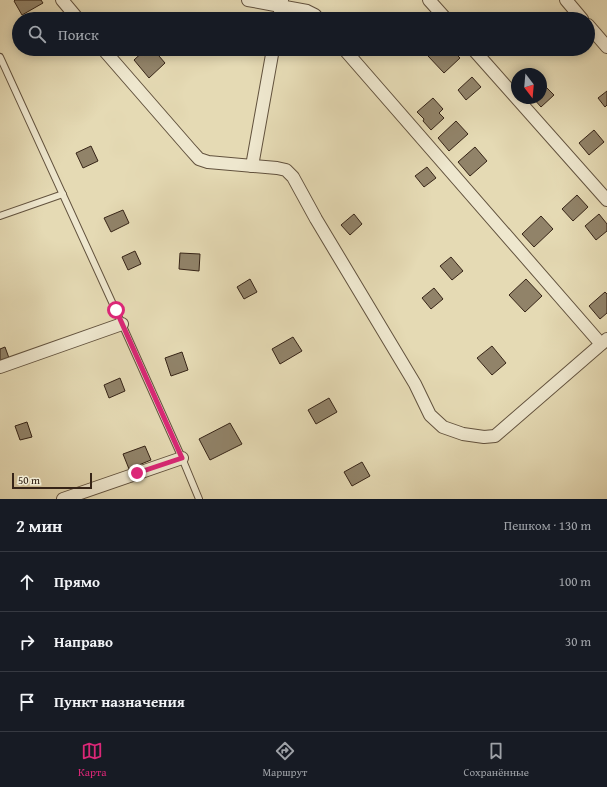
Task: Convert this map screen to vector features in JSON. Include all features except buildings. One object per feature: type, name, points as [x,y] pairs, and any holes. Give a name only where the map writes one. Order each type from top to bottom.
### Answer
[{"type":"street","points":[[248,0],[282,3],[309,12]]},
{"type":"street","points":[[429,0],[440,12]]},
{"type":"street","points":[[566,0],[576,12]]},
{"type":"street","points":[[63,1],[72,12]]},
{"type":"street","points":[[595,33],[607,47]]},
{"type":"street","points":[[109,56],[199,159],[208,162],[286,170],[293,177],[316,220],[415,384],[430,415],[443,426],[463,434],[484,437],[495,436],[604,341],[350,56]]},
{"type":"street","points":[[252,166],[272,56]]},
{"type":"street","points":[[479,56],[607,200]]},
{"type":"street","points":[[0,367],[122,324]]},
{"type":"street","points":[[63,499],[182,458]]},
{"type":"lane","points":[[0,57],[122,324],[199,499]]},
{"type":"lane","points":[[0,216],[63,194]]},
{"type":"route","points":[[116,310],[182,458],[137,473]]}]
